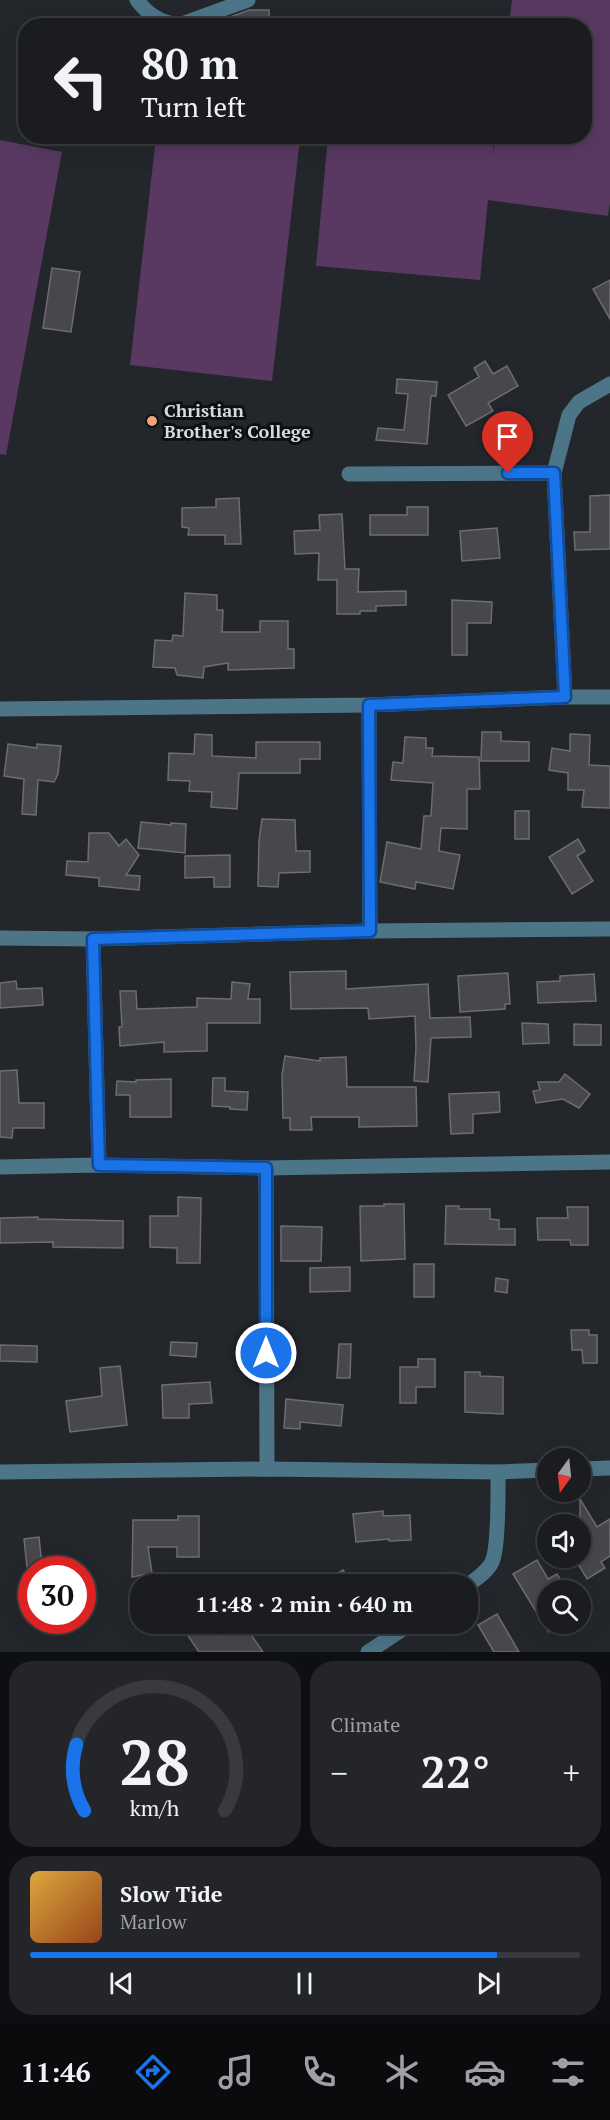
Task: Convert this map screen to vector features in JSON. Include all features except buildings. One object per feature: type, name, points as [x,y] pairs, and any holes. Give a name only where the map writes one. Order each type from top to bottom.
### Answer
[{"type":"street","points":[[137,0],[156,18]]},
{"type":"street","points":[[198,18],[248,0]]},
{"type":"street","points":[[565,697],[554,473],[569,415],[579,402],[610,384]]},
{"type":"street","points":[[349,474],[554,473]]},
{"type":"street","points":[[0,709],[369,705],[610,697]]},
{"type":"street","points":[[369,705],[370,931]]},
{"type":"street","points":[[0,938],[93,939],[370,931],[610,929]]},
{"type":"street","points":[[93,939],[99,1165]]},
{"type":"street","points":[[0,1167],[99,1165],[266,1168],[610,1162]]},
{"type":"street","points":[[266,1168],[267,1469]]},
{"type":"street","points":[[591,1469],[610,1468]]},
{"type":"street","points":[[0,1472],[267,1469],[537,1470]]},
{"type":"street","points":[[478,1577],[492,1562],[498,1472]]},
{"type":"street","points":[[368,1652],[395,1634]]},
{"type":"shaded area","points":[[512,0],[610,0],[610,202],[608,216],[488,200],[480,280],[316,266],[327,144],[494,144],[493,155],[495,144],[592,144],[592,18],[510,18]]},
{"type":"shaded area","points":[[0,140],[62,152],[6,455],[0,454]]},
{"type":"shaded area","points":[[155,144],[299,144],[272,381],[130,365]]},
{"type":"place","name":"Christian Brother's College","points":[[152,421]]},
{"type":"route","points":[[266,1353],[266,1168],[99,1165],[93,939],[370,931],[369,705],[565,697],[554,473],[508,473]]}]
